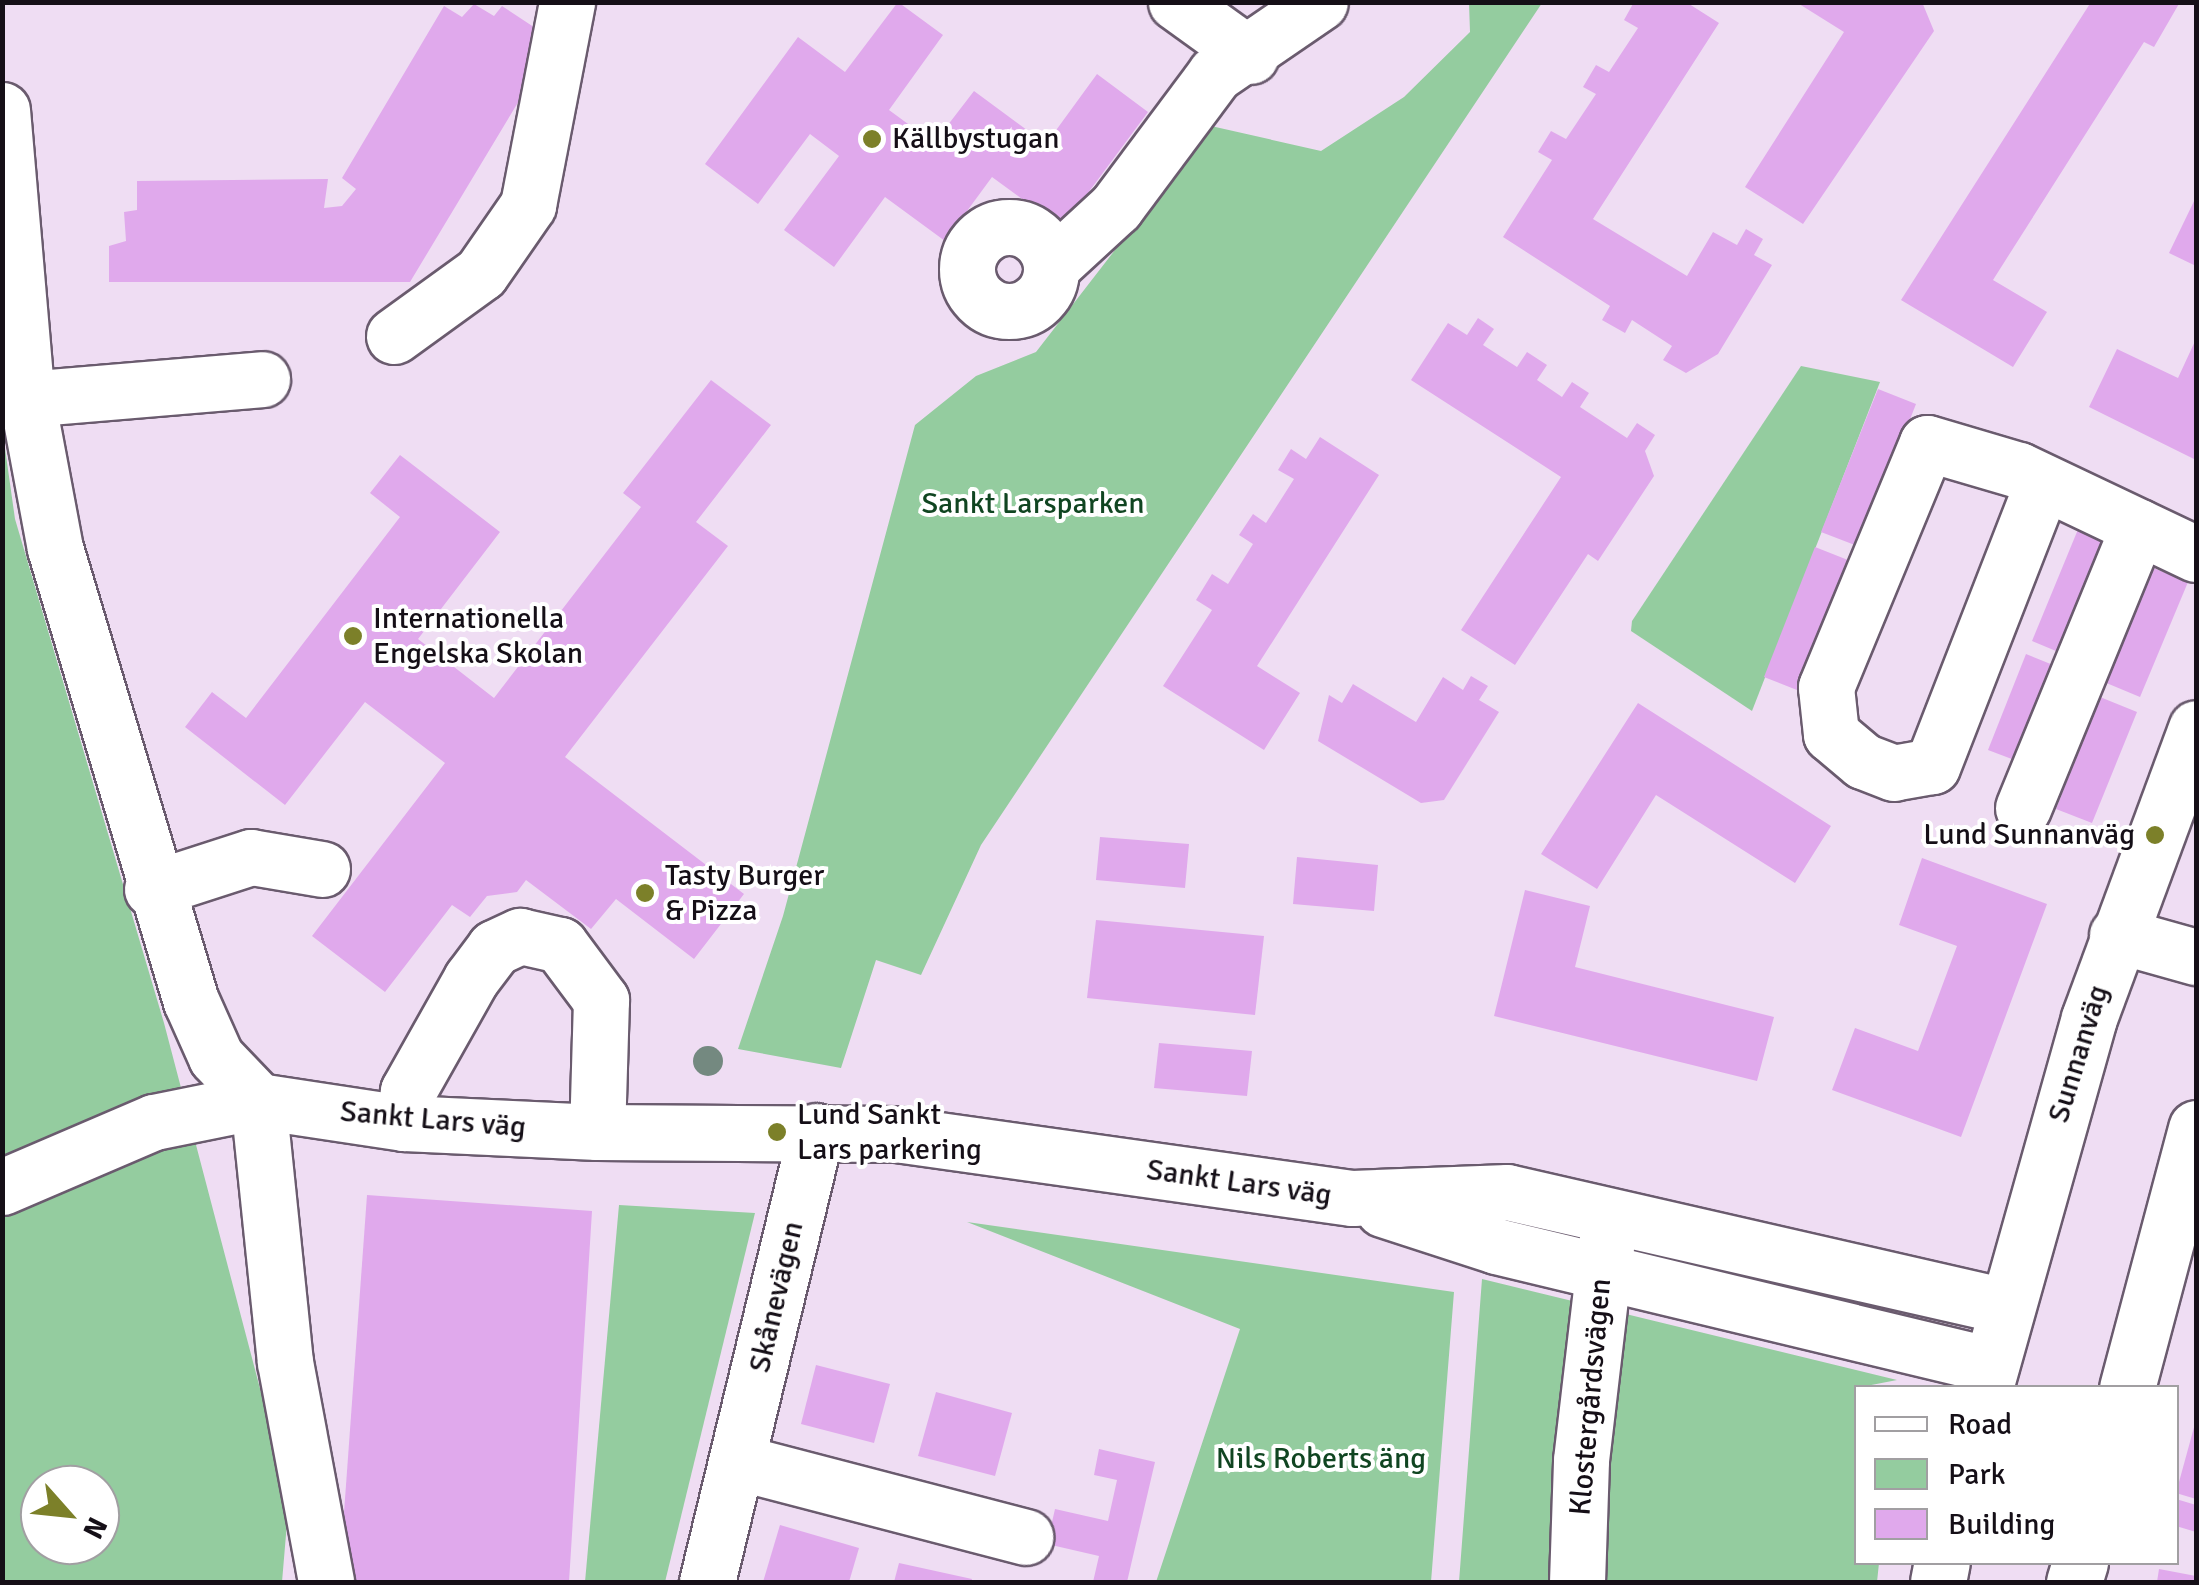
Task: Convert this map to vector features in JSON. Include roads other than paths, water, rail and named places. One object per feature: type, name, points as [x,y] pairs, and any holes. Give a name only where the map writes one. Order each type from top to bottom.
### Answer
[{"type":"street","points":[[394,336],[481,273],[528,205],[568,2]]},
{"type":"street","points":[[1176,2],[1251,56]]},
{"type":"street","points":[[1054,265],[1116,208],[1214,74],[1251,56],[1320,2]]},
{"type":"street","points":[[2,110],[15,400],[152,889],[206,1040],[258,1102],[282,1344],[326,1582]]},
{"type":"street","points":[[15,400],[262,379]]},
{"type":"street","points":[[2043,482],[1932,766],[1894,772],[1863,761],[1831,734],[1826,687],[1914,456],[1928,443],[1950,444],[2043,482],[2196,554]]},
{"type":"street","points":[[2023,808],[2138,527]]},
{"type":"street","name":"Sunnanväg","points":[[1988,1376],[2005,1306],[2117,934],[2196,728]]},
{"type":"street","points":[[152,889],[251,857],[322,869]]},
{"type":"street","points":[[2117,934],[2196,957]]},
{"type":"street","points":[[404,1123],[408,1091],[471,979],[494,948],[520,936],[560,945],[601,1000],[597,1132]]},
{"type":"street","name":"Sankt Lars väg","points":[[2,1187],[154,1122],[258,1102],[404,1123],[597,1132],[816,1130],[896,1134],[1352,1198],[1601,1272],[1988,1376]]},
{"type":"street","points":[[2129,1385],[2196,1128]]},
{"type":"street","name":"Skånevägen","points":[[708,1582],[816,1130]]},
{"type":"street","name":"Sankt Lars väg","points":[[1352,1198],[1506,1192],[1612,1213],[2005,1306]]},
{"type":"street","name":"Klostergårdsvägen","points":[[1577,1582],[1601,1272],[1612,1213]]},
{"type":"street","points":[[738,1462],[1025,1537]]},
{"type":"place","name":"Källbystugan","points":[[872,139]]},
{"type":"place","name":"Internationella Engelska Skolan","points":[[353,636]]},
{"type":"place","name":"Lund Sunnanväg","points":[[2155,835]]},
{"type":"place","name":"Tasty Burger & Pizza","points":[[645,893]]},
{"type":"place","name":"Lund Sankt Lars parkering","points":[[777,1132]]},
{"type":"park label","name":"Sankt Larsparken","points":[[1033,504]]},
{"type":"park label","name":"Nils Roberts äng","points":[[1321,1459]]}]
